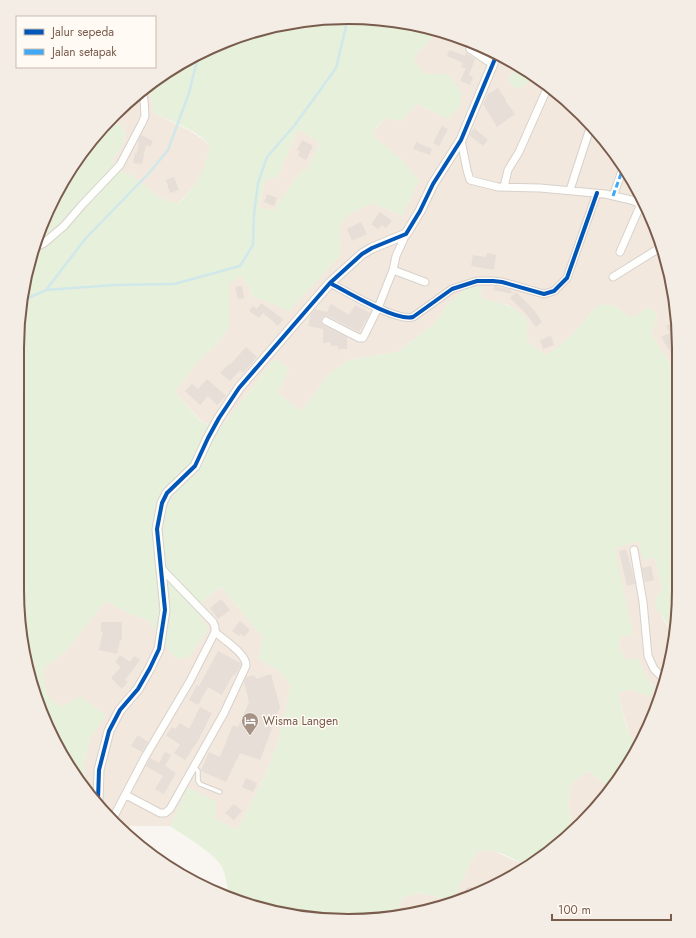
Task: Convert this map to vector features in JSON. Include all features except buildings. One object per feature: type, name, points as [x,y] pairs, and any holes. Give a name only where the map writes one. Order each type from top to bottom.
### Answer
[{"type":"street","points":[[470,48],[492,64]]},
{"type":"street","points":[[326,322],[363,338],[378,308],[393,270],[396,256],[406,234],[420,211],[433,184],[461,140],[495,59]]},
{"type":"street","points":[[504,187],[508,170],[519,152],[546,92]]},
{"type":"street","points":[[41,245],[64,226],[120,166],[142,124],[144,116],[143,97]]},
{"type":"street","points":[[570,190],[589,131]]},
{"type":"street","points":[[461,140],[470,180],[498,187],[570,190],[597,193],[638,203]]},
{"type":"street","points":[[613,196],[621,174]]},
{"type":"street","points":[[330,283],[378,308],[404,318],[413,317],[452,289],[477,281],[502,282],[544,294],[554,291],[568,278],[597,193]]},
{"type":"street","points":[[620,252],[640,207]]},
{"type":"street","points":[[98,796],[99,770],[109,730],[120,710],[138,689],[156,658],[159,649],[165,610],[157,529],[162,503],[167,493],[195,466],[219,418],[239,388],[330,283],[362,254],[372,248],[406,234]]},
{"type":"street","points":[[613,277],[657,250]]},
{"type":"street","points":[[393,270],[425,282]]},
{"type":"street","points":[[634,550],[644,602],[648,656],[654,669],[661,676]]},
{"type":"street","points":[[115,815],[215,632],[213,622],[160,567]]},
{"type":"street","points":[[126,795],[160,813],[165,813],[170,810],[224,713],[247,662],[242,655],[215,632]]},
{"type":"lane","points":[[193,767],[198,771],[198,781],[200,784],[220,792]]},
{"type":"shaded area","points":[[428,34],[432,35],[472,49],[510,67],[515,70],[512,73],[519,89],[530,81],[562,104],[592,134],[629,186],[639,205],[655,244],[666,285],[669,306],[672,366],[651,335],[657,315],[631,318],[613,305],[598,305],[569,339],[545,355],[527,341],[527,321],[520,313],[508,305],[492,302],[482,298],[481,286],[449,302],[434,324],[397,352],[349,360],[329,374],[301,412],[278,393],[289,368],[275,359],[221,427],[202,422],[175,392],[195,365],[221,340],[229,326],[228,283],[241,276],[246,282],[253,297],[270,303],[340,256],[339,229],[342,221],[347,215],[372,203],[403,216],[402,160],[376,140],[373,134],[384,119],[388,118],[401,121],[417,104],[429,110],[446,74],[425,74],[415,63],[414,56],[426,45]]},
{"type":"shaded area","points":[[151,91],[150,95],[154,113],[190,131],[210,146],[205,169],[202,175],[178,204],[160,198],[130,175],[123,173],[112,161],[123,145],[126,133],[117,121],[134,104]]},
{"type":"shaded area","points":[[298,129],[320,143],[307,170],[302,170],[273,211],[259,207],[265,180],[278,176]]},
{"type":"shaded area","points":[[639,541],[655,558],[662,589],[656,598],[660,612],[669,629],[666,653],[655,694],[635,741],[631,738],[618,693],[630,689],[635,691],[655,689],[643,671],[639,659],[625,659],[620,649],[619,637],[633,635],[614,548]]},
{"type":"shaded area","points":[[221,587],[263,637],[258,658],[278,670],[291,685],[279,739],[264,778],[237,830],[215,819],[188,788],[170,826],[125,825],[104,804],[85,778],[84,761],[90,738],[106,715],[62,707],[47,696],[43,678],[44,668],[64,653],[106,601],[149,621],[175,658],[188,658],[208,629],[199,615],[203,601]]},
{"type":"shaded area","points":[[589,771],[606,785],[592,804],[572,824],[568,802],[571,783]]},
{"type":"shaded area","points":[[483,849],[491,850],[521,863],[491,881],[454,896],[476,852]]},
{"type":"shaded area","points":[[420,893],[445,899],[397,910],[403,898]]},
{"type":"green space","points":[[348,24],[390,27],[433,35],[426,45],[414,56],[415,63],[425,74],[449,75],[462,93],[460,107],[448,119],[417,104],[401,121],[388,118],[378,126],[374,137],[402,160],[419,180],[403,216],[372,203],[346,217],[340,227],[340,256],[289,311],[267,301],[253,297],[246,282],[241,276],[229,283],[229,326],[221,340],[195,365],[175,392],[201,422],[221,427],[275,359],[289,368],[278,393],[301,412],[329,374],[349,360],[397,352],[434,324],[449,302],[467,288],[481,286],[482,298],[508,306],[520,312],[525,317],[527,322],[527,341],[545,355],[567,339],[598,305],[613,305],[631,318],[649,307],[657,314],[651,335],[672,366],[672,590],[669,628],[660,612],[655,608],[656,598],[662,589],[655,558],[643,560],[639,541],[615,548],[633,635],[619,637],[620,649],[625,659],[639,659],[643,671],[655,689],[648,696],[630,689],[618,693],[627,729],[635,741],[606,785],[589,771],[571,783],[568,802],[572,824],[562,834],[522,863],[509,856],[496,852],[476,852],[454,896],[452,897],[445,899],[420,893],[403,898],[397,910],[348,914],[306,911],[264,903],[228,891],[224,871],[219,862],[199,845],[170,826],[188,787],[216,802],[215,819],[237,830],[264,778],[279,739],[291,685],[278,670],[258,658],[263,637],[221,587],[203,601],[199,615],[208,629],[188,658],[175,658],[149,621],[106,601],[64,653],[44,668],[43,678],[47,696],[62,707],[80,696],[106,715],[90,738],[84,761],[85,778],[67,752],[57,733],[41,694],[30,653],[24,590],[24,348],[30,285],[41,244],[57,205],[67,186],[104,134],[117,121],[126,133],[123,145],[112,161],[123,173],[130,174],[160,198],[178,204],[200,176],[205,165],[210,146],[192,131],[154,113],[150,95],[151,91],[186,67],[205,57],[244,41],[285,30]],"holes":[[[298,129],[320,143],[307,170],[302,170],[273,211],[259,207],[265,181],[278,176]]]},
{"type":"green space","points":[[515,70],[530,81],[519,89],[512,86],[508,80]]},
{"type":"waterway","points":[[46,290],[114,285],[174,284],[240,266],[253,245],[254,214],[258,183],[267,157],[294,126],[336,68],[347,24]]},
{"type":"waterway","points":[[28,298],[46,290],[86,238],[150,172],[168,150],[189,93],[197,61]]},
{"type":"marked path","points":[[613,196],[621,174]]},
{"type":"cycle path","points":[[98,796],[99,770],[109,731],[120,710],[138,689],[159,649],[165,610],[157,529],[162,503],[167,493],[195,466],[219,418],[239,388],[330,283],[362,254],[372,248],[406,234],[420,211],[433,184],[461,140],[495,59]]},
{"type":"cycle path","points":[[330,283],[384,311],[406,317],[413,317],[452,289],[477,281],[502,282],[544,294],[554,291],[567,278],[597,193]]},
{"type":"place","name":"Wisma Langen","points":[[250,736]]}]
